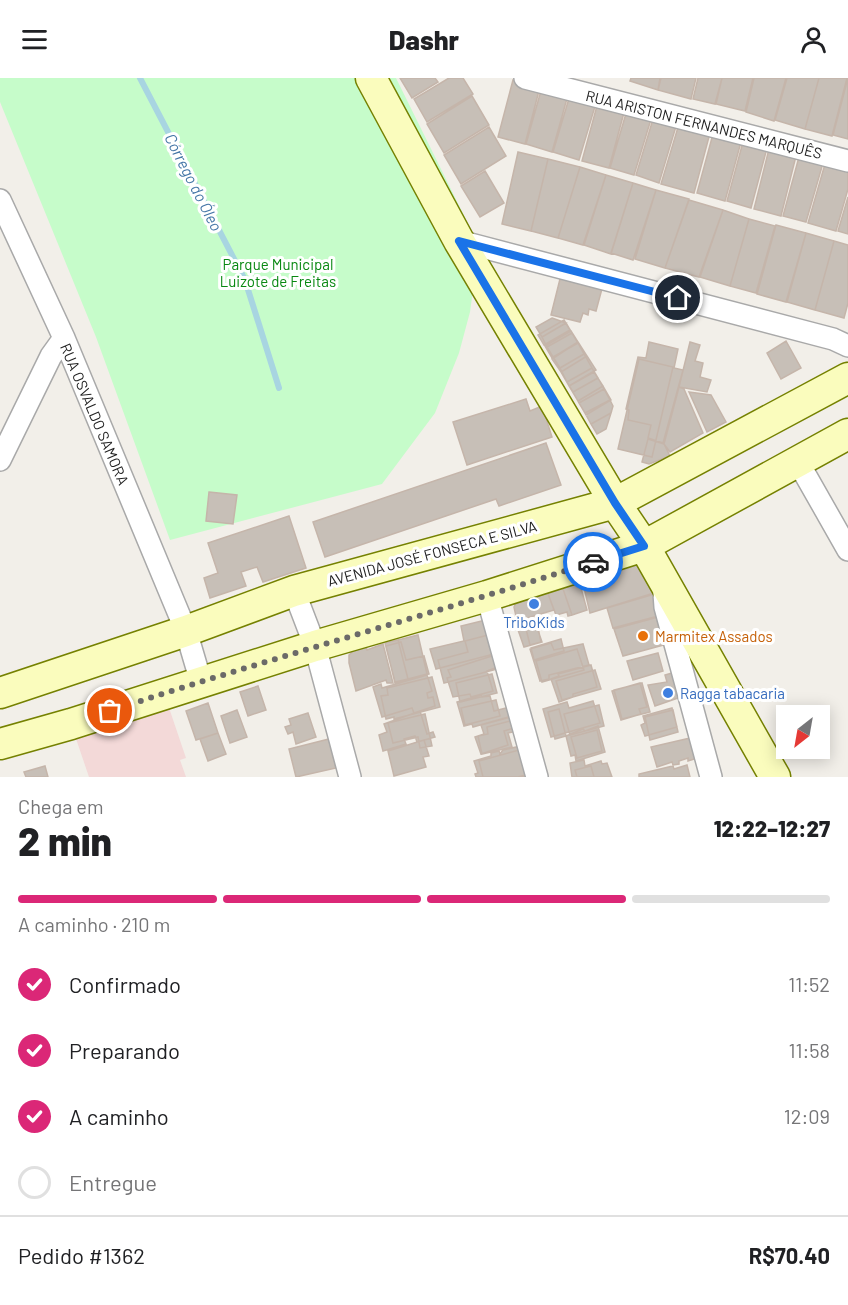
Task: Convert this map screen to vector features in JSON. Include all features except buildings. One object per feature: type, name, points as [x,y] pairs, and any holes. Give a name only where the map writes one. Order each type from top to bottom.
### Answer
[{"type":"main road","points":[[371,78],[459,241],[615,503],[644,546],[775,777]]},
{"type":"main road","name":"AVENIDA JOSÉ FONSECA E SILVA","points":[[0,693],[186,631],[294,591],[615,503],[848,378]]},
{"type":"main road","points":[[0,744],[644,546],[848,434]]},
{"type":"street","name":"RUA ARISTON FERNANDES MARQUÊS","points":[[525,78],[848,161]]},
{"type":"street","name":"RUA OSVALDO SAMORA","points":[[0,200],[64,338],[186,631],[201,682]]},
{"type":"street","points":[[459,241],[833,339],[848,346]]},
{"type":"street","points":[[0,460],[51,356],[64,338]]},
{"type":"street","points":[[798,462],[848,550]]},
{"type":"street","points":[[663,580],[665,607],[711,777]]},
{"type":"street","points":[[294,591],[315,646],[350,777]]},
{"type":"street","points":[[487,596],[537,777]]},
{"type":"shaded area","points":[[164,693],[186,758],[180,760],[186,777],[89,777],[71,724]]},
{"type":"green space","name":"Parque Municipal Luizote de Freitas","points":[[0,78],[396,78],[479,246],[470,312],[459,353],[435,413],[382,484],[170,540],[96,337],[0,102]]},
{"type":"waterway","name":"Córrego do Óleo","points":[[140,78],[245,280],[279,388]]},
{"type":"way so far","points":[[110,711],[593,562]]},
{"type":"place","name":"TriboKids","points":[[534,604]]},
{"type":"place","name":"Marmitex Assados","points":[[643,636]]},
{"type":"place","name":"Ragga tabacaria","points":[[668,693]]},
{"type":"route","points":[[593,562],[644,546],[615,503],[459,241],[678,298]]}]
